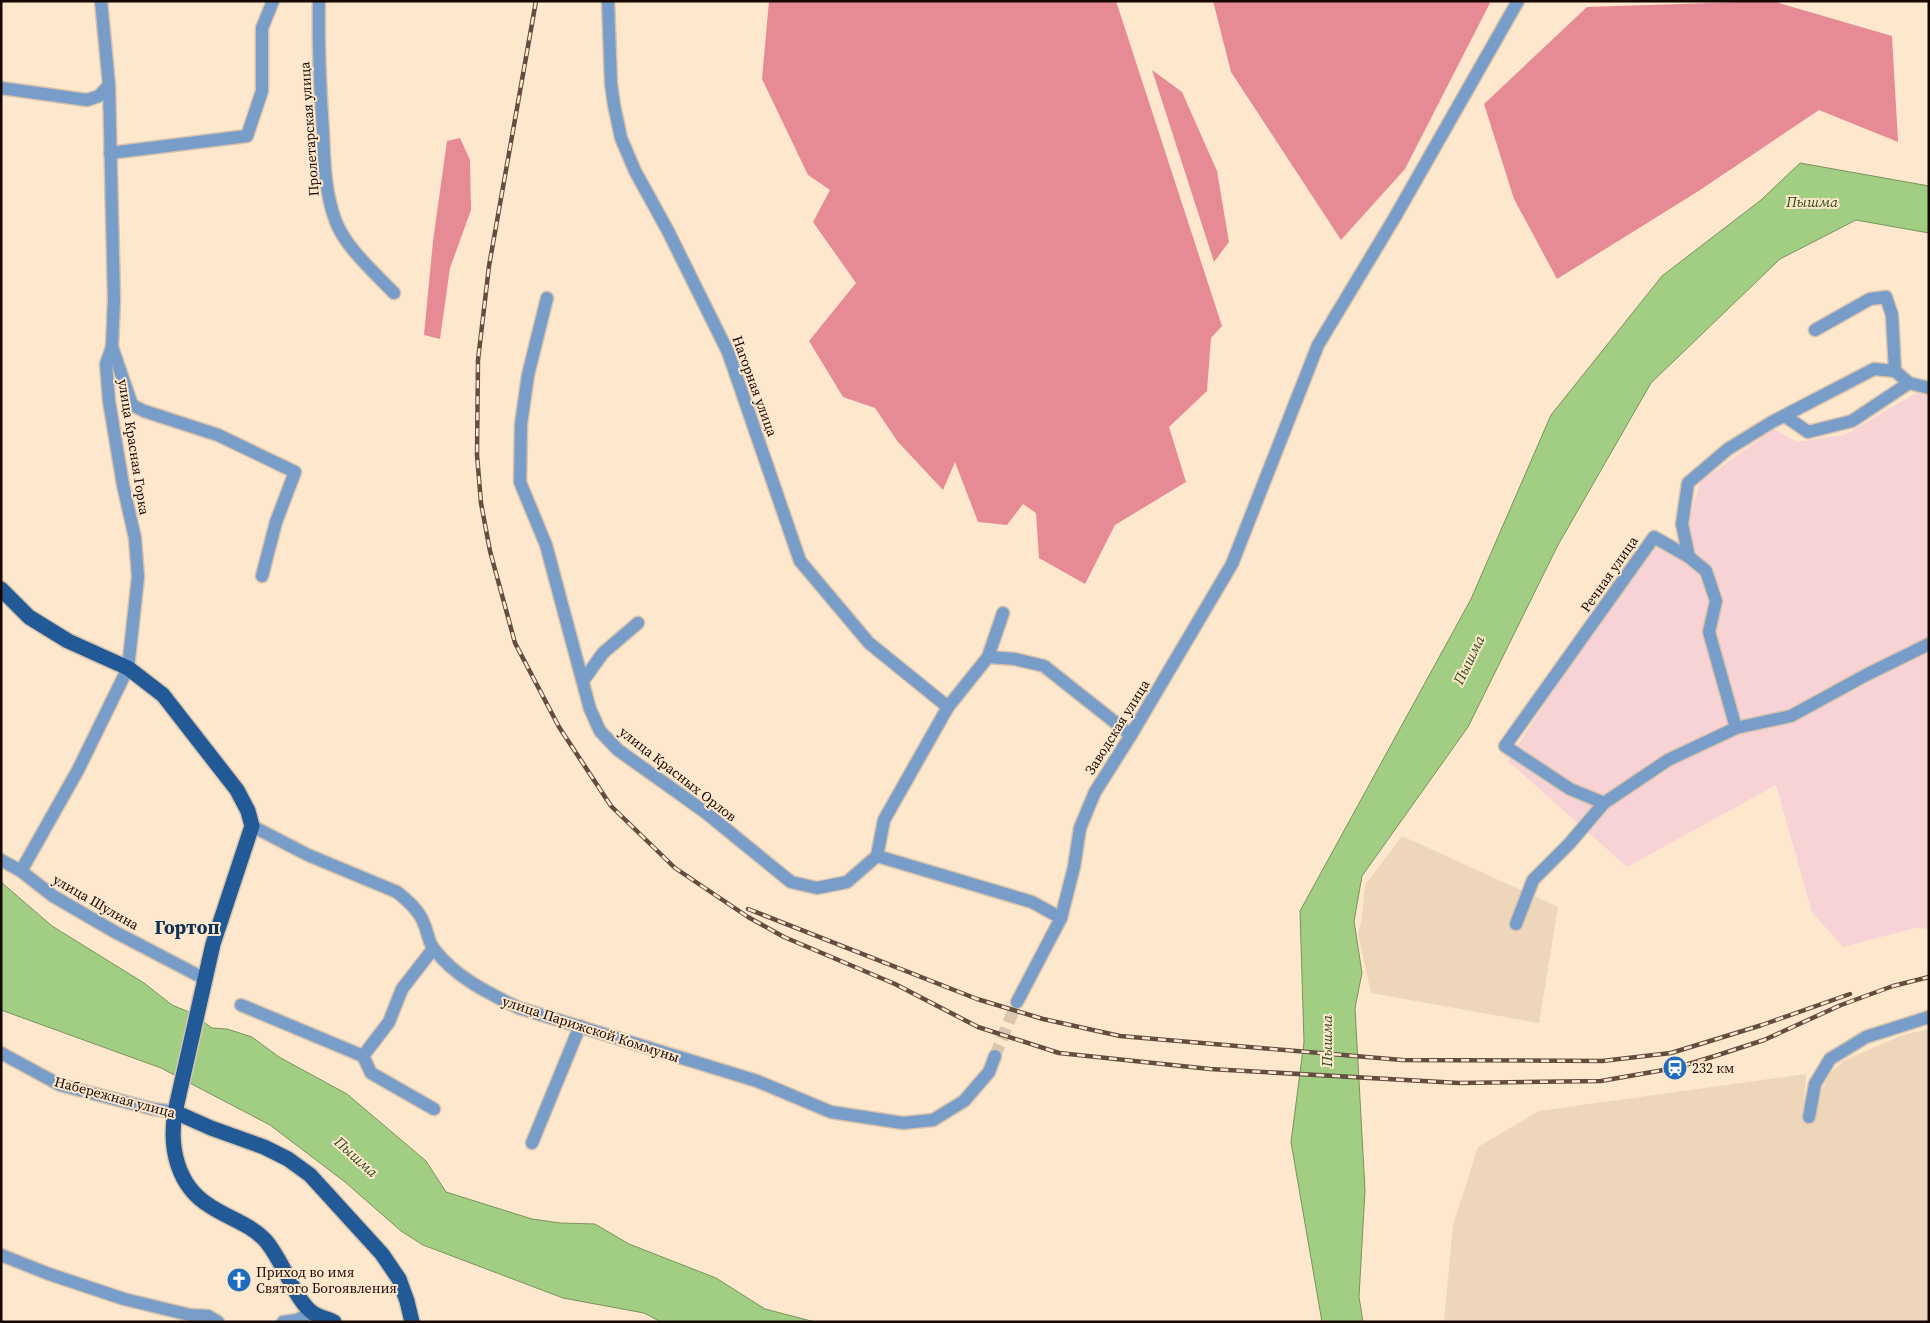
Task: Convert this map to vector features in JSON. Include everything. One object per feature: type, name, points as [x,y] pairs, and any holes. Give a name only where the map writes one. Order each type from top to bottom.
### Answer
[{"type":"main road","points":[[1,589],[29,616],[68,641],[128,668],[164,695],[237,790],[248,811],[252,826],[213,944],[175,1112],[173,1127],[174,1148],[181,1174],[190,1188],[208,1206],[250,1228],[264,1239],[274,1251],[303,1302],[312,1312],[334,1322]]},
{"type":"main road","name":"Набережная улица","points":[[175,1112],[211,1128],[264,1147],[288,1159],[310,1175],[382,1254],[399,1279],[412,1322]]},
{"type":"street","name":"улица Красная Горка","points":[[21,871],[78,770],[128,668],[138,577],[135,538],[123,485],[106,364],[112,347],[114,299],[109,85],[101,1]]},
{"type":"street","points":[[110,153],[248,136],[262,91],[262,28],[273,1]]},
{"type":"street","name":"Пролетарская улица","points":[[319,1],[318,62],[329,197],[336,224],[352,248],[394,293]]},
{"type":"street","name":"Нагорная улица","points":[[608,1],[611,84],[621,138],[635,171],[668,231],[728,352],[800,561],[869,643],[948,708]]},
{"type":"street","name":"Заводская улица","points":[[1017,1002],[1061,918],[1074,867],[1080,828],[1095,792],[1131,735],[1232,564],[1318,345],[1396,217],[1518,1]]},
{"type":"street","points":[[87,100],[99,96],[109,85]]},
{"type":"street","points":[[1,88],[87,100],[103,110],[110,118]]},
{"type":"street","points":[[1815,330],[1870,299],[1886,297],[1892,314],[1895,371]]},
{"type":"street","name":"улица Красных Орлов","points":[[547,298],[528,375],[521,424],[520,482],[546,545],[590,709],[600,731],[618,750],[705,812],[791,882],[817,888],[847,882],[876,856]]},
{"type":"street","points":[[112,347],[132,405],[144,411],[218,435],[294,472],[276,522],[262,576]]},
{"type":"street","points":[[1736,728],[1709,632],[1716,601],[1706,571],[1689,557],[1682,524],[1688,483],[1728,449],[1785,416],[1874,369],[1895,371],[1910,382],[1929,388]]},
{"type":"street","points":[[1785,416],[1808,432],[1852,422],[1910,382]]},
{"type":"street","name":"Речная улица","points":[[1604,803],[1570,789],[1505,746],[1654,537],[1689,557]]},
{"type":"street","points":[[1003,614],[988,657],[948,708],[884,820],[876,856],[1032,902],[1061,918]]},
{"type":"street","points":[[583,681],[603,653],[638,623]]},
{"type":"street","points":[[1516,924],[1533,880],[1569,844],[1604,803],[1668,760],[1736,728],[1791,716],[1929,644]]},
{"type":"street","points":[[988,657],[1015,659],[1044,666],[1131,735]]},
{"type":"street","name":"улица Парижской Коммуны","points":[[252,826],[308,855],[397,892],[406,899],[422,918],[433,948],[456,971],[484,992],[519,1008],[757,1081],[831,1112],[903,1123],[933,1120],[964,1101],[990,1072],[995,1056]]},
{"type":"street","name":"улица Шулина","points":[[1,860],[21,871],[61,901],[114,932],[205,979]]},
{"type":"street","points":[[363,1056],[390,1022],[402,990],[433,948]]},
{"type":"street","points":[[241,1005],[363,1056],[371,1073],[380,1080],[434,1109]]},
{"type":"street","points":[[1809,1117],[1815,1084],[1830,1059],[1866,1037],[1929,1017]]},
{"type":"street","points":[[532,1143],[580,1026]]},
{"type":"street","name":"Набережная улица","points":[[1,1053],[60,1085],[153,1109],[175,1112]]},
{"type":"street","points":[[1,1255],[49,1274],[124,1299],[190,1315],[208,1316],[218,1322]]},
{"type":"street","points":[[284,1322],[297,1320],[312,1312]]},
{"type":"shaded area","points":[[769,1],[1116,1],[1222,326],[1211,338],[1207,391],[1169,427],[1186,482],[1115,525],[1085,584],[1039,558],[1036,513],[1023,504],[1007,525],[978,522],[955,462],[943,490],[898,442],[875,408],[843,397],[809,341],[856,283],[813,222],[830,190],[808,175],[762,79]]},
{"type":"shaded area","points":[[1213,1],[1491,1],[1405,169],[1341,240],[1231,72]]},
{"type":"shaded area","points":[[1772,1],[1892,36],[1898,142],[1819,110],[1697,192],[1557,279],[1514,199],[1484,104],[1587,7]]},
{"type":"shaded area","points":[[1152,70],[1182,92],[1217,171],[1229,242],[1214,262]]},
{"type":"shaded area","points":[[460,138],[470,160],[471,210],[450,268],[440,339],[424,335],[433,241],[447,141]]},
{"type":"shaded area","points":[[1916,393],[1929,396],[1929,929],[1915,928],[1843,947],[1812,912],[1776,785],[1627,867],[1508,761],[1550,695],[1617,601],[1653,543],[1694,566],[1687,528],[1700,482],[1774,429],[1797,442],[1845,435]]},
{"type":"shaded area","points":[[1402,836],[1558,907],[1539,1023],[1371,993],[1358,933],[1362,918],[1365,885]]},
{"type":"shaded area","points":[[1929,1029],[1929,1322],[1444,1322],[1453,1225],[1478,1147],[1539,1111],[1806,1074],[1803,1117],[1814,1117],[1821,1092],[1830,1073],[1845,1060],[1903,1035]]},
{"type":"water","name":"Пышма","points":[[1800,163],[1929,186],[1929,233],[1856,220],[1780,259],[1651,383],[1558,545],[1468,727],[1362,876],[1354,921],[1362,973],[1355,1008],[1365,1190],[1359,1297],[1363,1322],[1322,1322],[1291,1142],[1304,1042],[1300,911],[1471,599],[1551,415],[1662,276],[1761,200]]},
{"type":"water","name":"Пышма","points":[[1,882],[52,926],[144,983],[172,1005],[189,1012],[212,1028],[227,1029],[252,1037],[279,1057],[347,1094],[426,1161],[446,1192],[532,1219],[560,1223],[595,1224],[629,1244],[716,1278],[765,1309],[815,1322],[661,1322],[644,1313],[563,1298],[423,1245],[401,1231],[345,1182],[270,1125],[161,1068],[1,1010]]},
{"type":"tunnel","points":[[995,1056],[1017,1002]]},
{"type":"railway","points":[[536,1],[489,266],[478,360],[477,455],[481,503],[490,551],[515,643],[559,727],[611,806],[675,868],[748,917],[784,937],[895,984],[978,1027],[1059,1053],[1210,1069],[1459,1083],[1601,1081],[1675,1068],[1715,1056],[1764,1040],[1841,1005],[1893,986],[1929,977]]},
{"type":"railway","points":[[748,909],[977,999],[1043,1019],[1120,1036],[1402,1060],[1602,1061],[1671,1053],[1762,1025],[1850,994]]},
{"type":"place","name":"232 км","points":[[1675,1068]]},
{"type":"place","name":"Приход во имя Святого Богоявления","points":[[239,1280]]},
{"type":"district","name":"Гортоп","points":[[187,927]]}]
